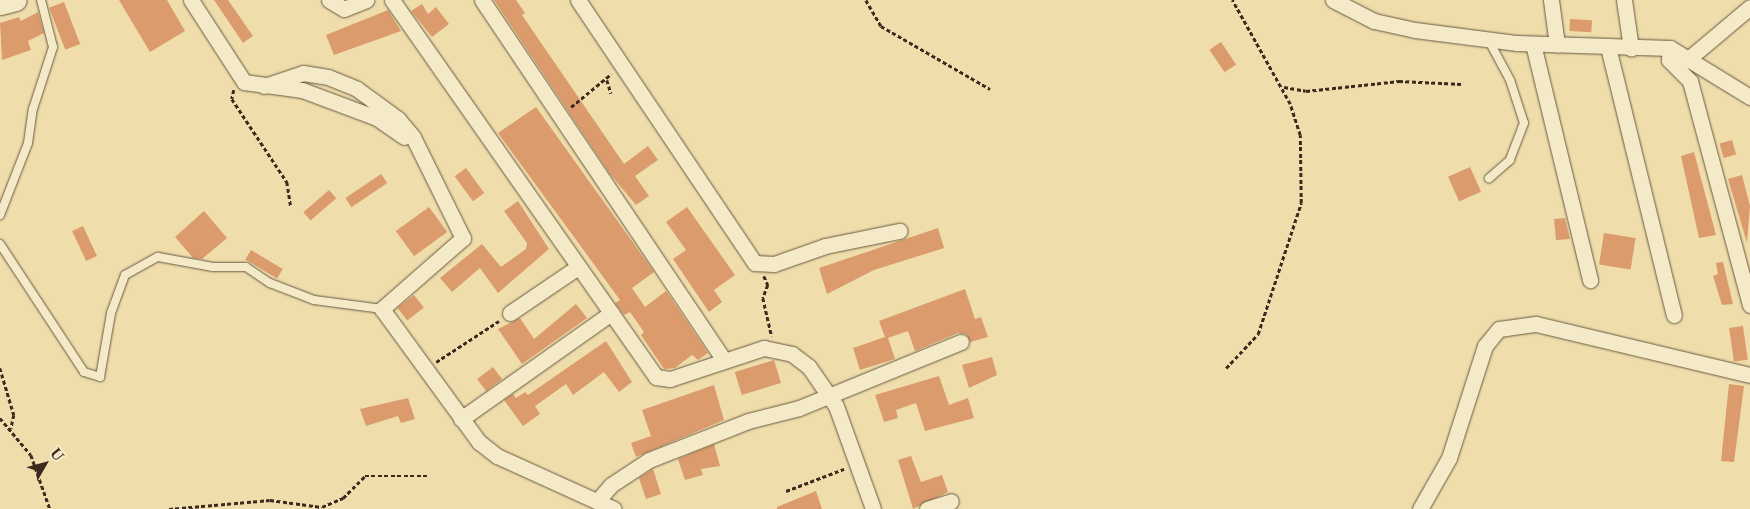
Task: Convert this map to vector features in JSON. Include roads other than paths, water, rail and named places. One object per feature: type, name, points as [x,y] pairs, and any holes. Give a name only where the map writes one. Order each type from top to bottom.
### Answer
[{"type":"street","points":[[0,4],[16,0]]},
{"type":"street","points":[[191,0],[237,74],[252,86],[302,90],[360,110],[394,128],[422,156]]},
{"type":"street","points":[[329,0],[344,10],[366,0]]},
{"type":"street","points":[[392,0],[578,267],[663,380],[764,348],[792,354],[808,367],[828,395],[854,465],[873,509]]},
{"type":"street","points":[[482,0],[724,360]]},
{"type":"street","points":[[578,0],[755,262],[774,264],[825,246],[899,231]]},
{"type":"street","points":[[1333,0],[1374,21],[1488,39],[1533,44],[1670,48],[1750,98]]},
{"type":"street","points":[[1551,0],[1557,45]]},
{"type":"street","points":[[1624,0],[1631,48]]},
{"type":"street","points":[[1687,60],[1750,7]]},
{"type":"street","points":[[1533,44],[1590,280]]},
{"type":"street","points":[[1608,47],[1674,315]]},
{"type":"street","points":[[1670,48],[1669,60],[1690,81],[1750,304]]},
{"type":"street","points":[[264,86],[303,73],[328,77],[357,89],[398,119],[422,156],[463,238],[382,309],[478,442],[497,456],[599,499],[614,509]]},
{"type":"street","points":[[510,313],[578,267]]},
{"type":"street","points":[[461,419],[611,313]]},
{"type":"street","points":[[1420,509],[1449,458],[1485,346],[1499,329],[1536,324],[1750,375]]},
{"type":"street","points":[[599,499],[611,485],[649,460],[828,395],[961,342]]},
{"type":"street","points":[[927,509],[951,501]]},
{"type":"lane","points":[[0,215],[28,143],[33,109],[53,47],[42,0]]},
{"type":"lane","points":[[1488,39],[1510,80],[1524,123],[1510,160],[1489,178]]},
{"type":"lane","points":[[0,244],[84,372],[100,377],[111,313],[125,275],[158,258],[213,267],[246,267],[270,283],[314,300],[382,309]]}]
